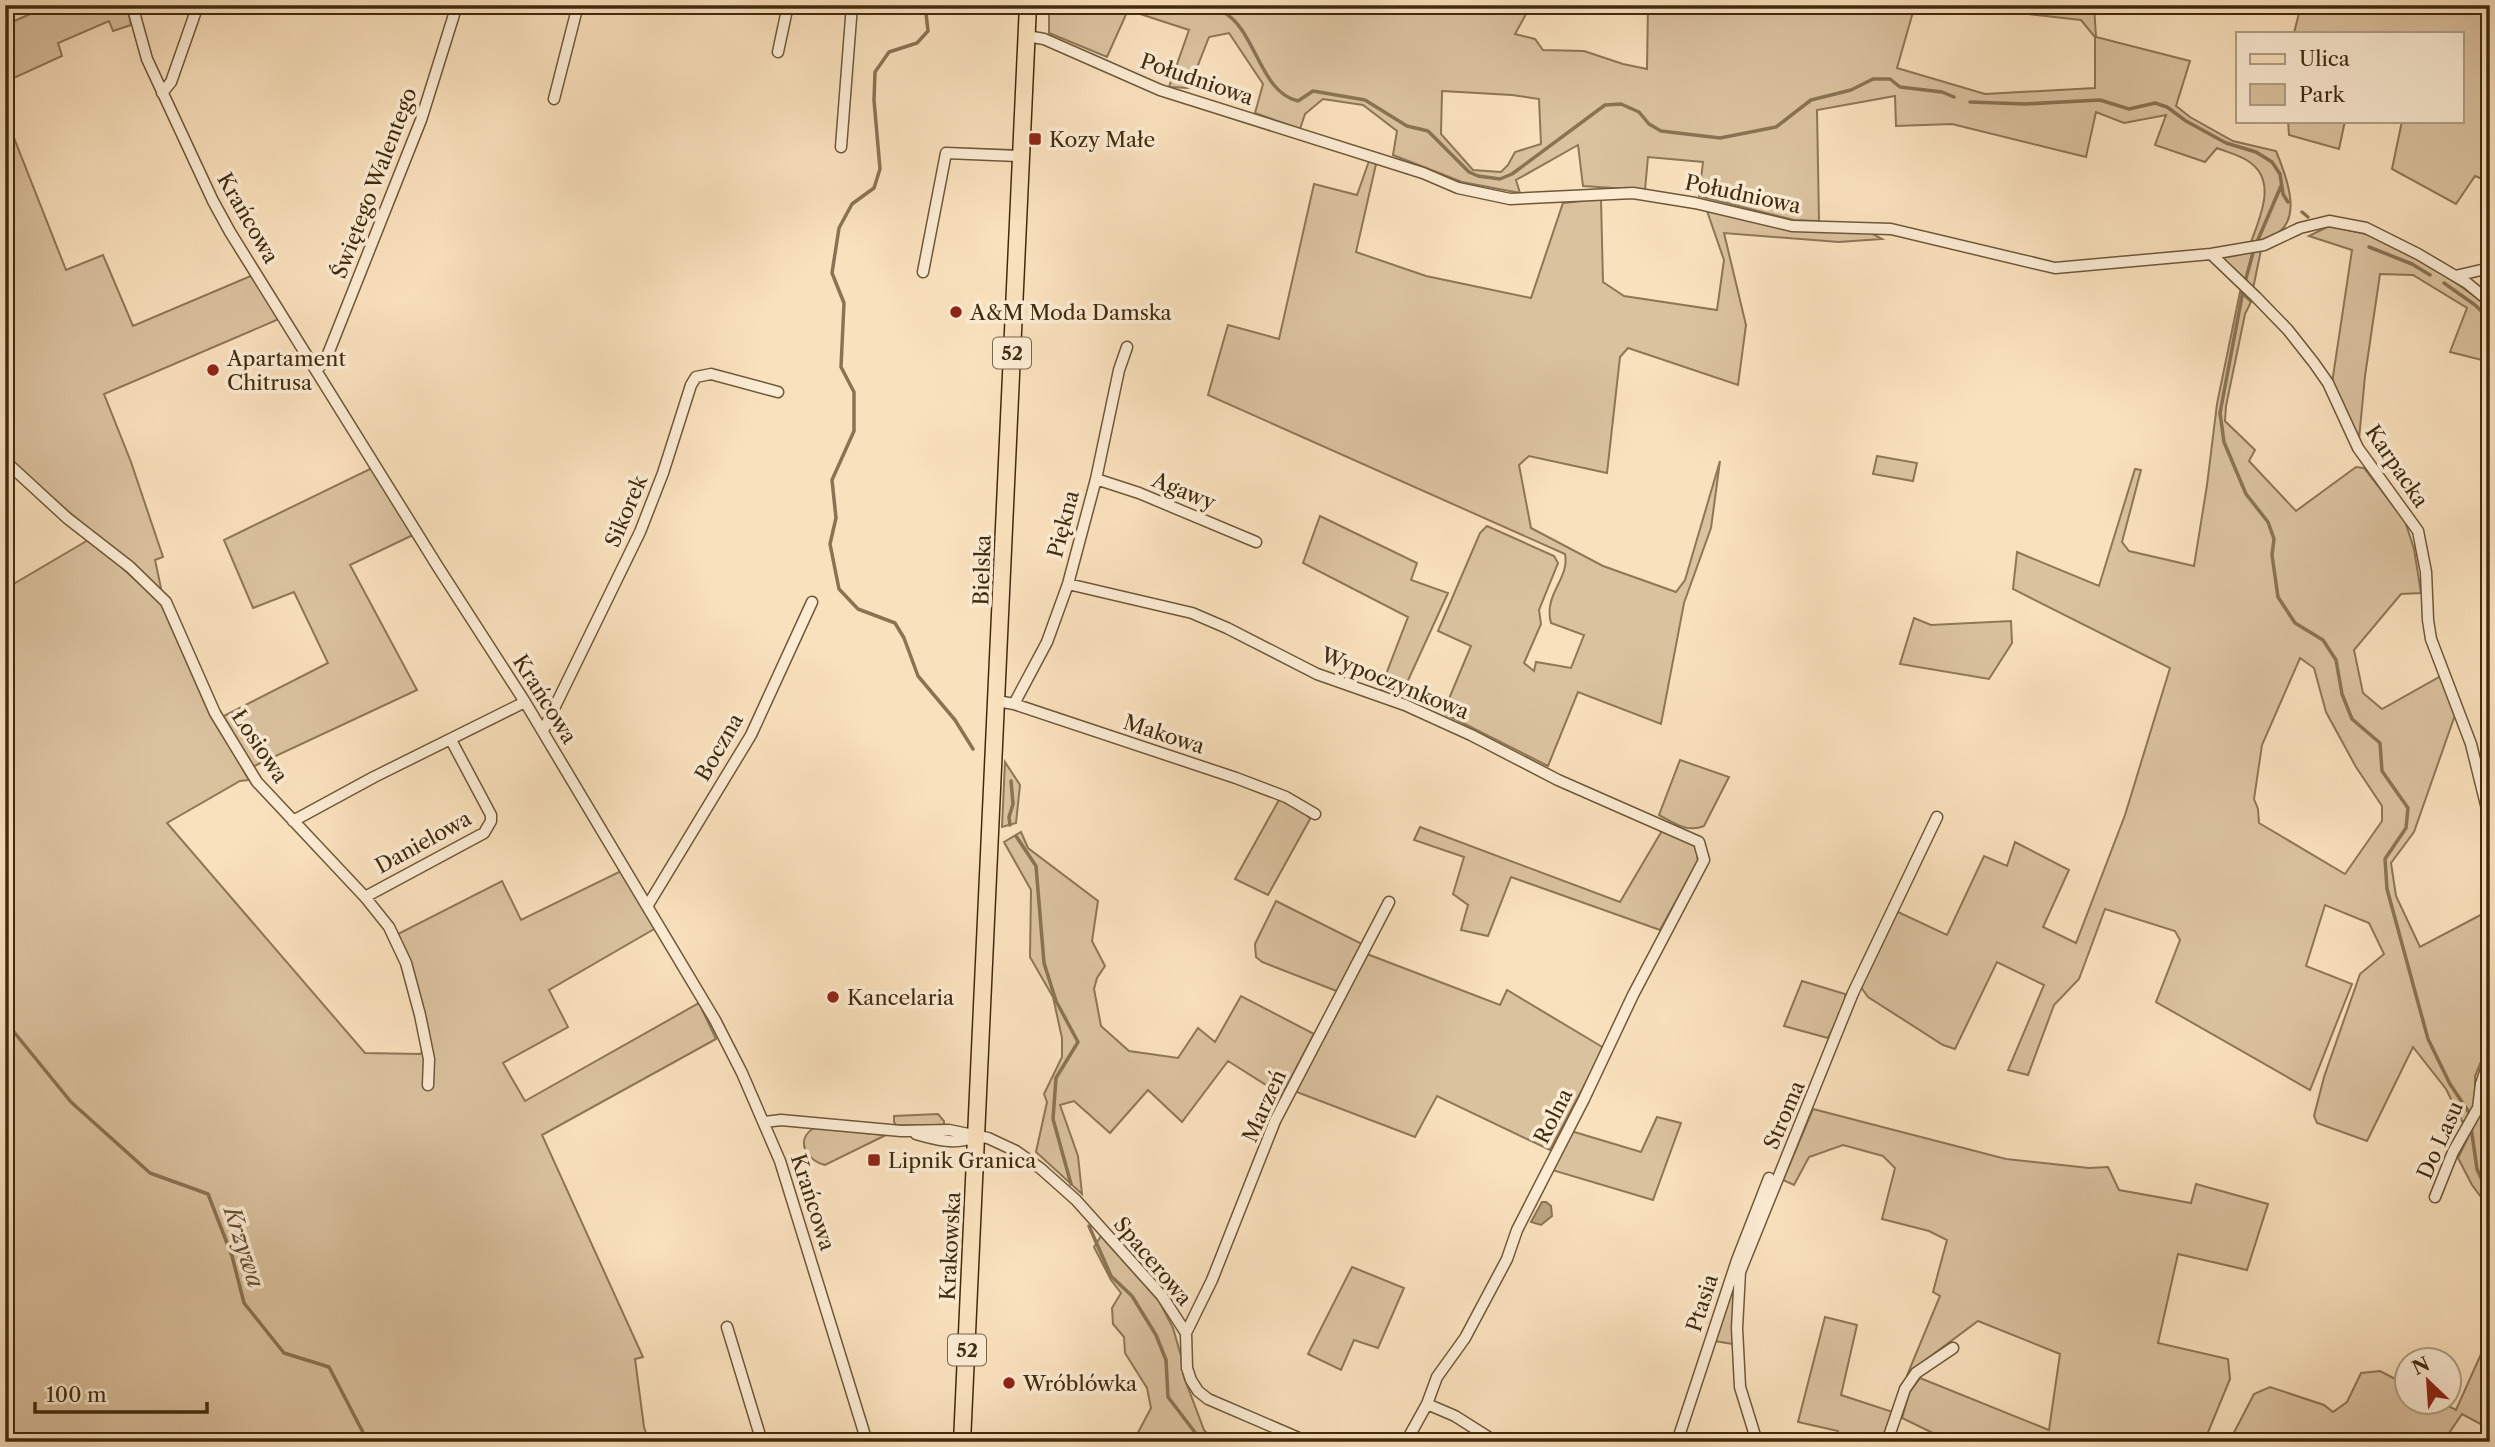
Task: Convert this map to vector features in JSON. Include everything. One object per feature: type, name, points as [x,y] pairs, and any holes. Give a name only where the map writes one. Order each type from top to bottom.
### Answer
[{"type":"main road","name":"Bielska","points":[[976,1137],[1028,5]]},
{"type":"main road","name":"Krakowska","points":[[962,1442],[976,1137]]},
{"type":"street","name":"Krańcowa","points":[[132,5],[139,36],[162,93],[230,232],[543,731],[715,1020],[765,1122],[793,1201],[867,1442]]},
{"type":"street","points":[[162,93],[171,82],[198,5]]},
{"type":"street","name":"Świętego Walentego","points":[[317,370],[326,359],[421,120],[457,5]]},
{"type":"street","points":[[554,99],[578,5]]},
{"type":"street","points":[[778,52],[788,5]]},
{"type":"street","points":[[841,147],[852,5]]},
{"type":"street","name":"Południowa","points":[[1027,36],[1044,39],[1160,90],[1423,173],[1458,188],[1510,199],[1633,192],[1695,202],[1792,226],[1891,229],[2055,268],[2211,254],[2264,245],[2300,228],[2329,221],[2366,229],[2418,254],[2455,276],[2490,302]]},
{"type":"street","points":[[923,272],[946,153],[1021,156]]},
{"type":"street","name":"Karpacka","points":[[2211,254],[2272,313],[2315,363],[2328,383],[2358,448],[2418,531],[2426,572],[2431,639],[2471,744],[2490,821]]},
{"type":"street","points":[[2455,276],[2490,268]]},
{"type":"street","name":"Piękna","points":[[1014,704],[1047,642],[1068,584],[1096,479],[1119,370],[1127,347]]},
{"type":"street","name":"Sikorek","points":[[543,731],[640,532],[696,377],[711,374],[778,392]]},
{"type":"street","name":"Łosiowa","points":[[5,461],[166,602],[198,679],[233,745],[257,782],[365,897],[389,927],[406,963],[427,1049],[428,1085]]},
{"type":"street","name":"Agawy","points":[[1096,479],[1139,493],[1256,542]]},
{"type":"street","name":"Wypoczynkowa","points":[[1068,584],[1192,613],[1317,674],[1416,710],[1558,780],[1699,842]]},
{"type":"street","name":"Boczna","points":[[648,905],[751,735],[812,603]]},
{"type":"street","name":"Makowa","points":[[997,701],[1014,704],[1236,778],[1286,797],[1315,814]]},
{"type":"street","points":[[293,821],[374,777],[525,702]]},
{"type":"street","name":"Danielowa","points":[[365,897],[484,833],[489,827],[491,816],[452,740]]},
{"type":"street","name":"Stroma","points":[[1757,1442],[1740,1387],[1737,1328],[1740,1272],[1853,993],[1937,817]]},
{"type":"street","name":"Rolna","points":[[1427,1404],[1437,1377],[1465,1338],[1507,1259],[1517,1230],[1633,995],[1704,860],[1699,842]]},
{"type":"street","name":"Marzeń","points":[[1186,1333],[1212,1280],[1275,1121],[1390,902]]},
{"type":"street","name":"Do Lasu","points":[[2435,1198],[2453,1152],[2478,1108],[2481,1083],[2490,1057]]},
{"type":"street","name":"Spacerowa","points":[[765,1122],[781,1120],[901,1131],[948,1130],[998,1142],[1016,1151],[1076,1200],[1162,1296],[1186,1333],[1187,1368],[1198,1391],[1208,1399],[1308,1442]]},
{"type":"street","name":"Ptasia","points":[[1677,1442],[1737,1260],[1769,1178]]},
{"type":"street","points":[[727,1326],[762,1442]]},
{"type":"street","points":[[1887,1442],[1905,1389],[1916,1373],[1953,1348]]},
{"type":"street","points":[[1406,1442],[1427,1404],[1455,1416],[1496,1442]]},
{"type":"green space","points":[[51,5],[127,5],[131,25],[113,31],[109,21],[58,43],[62,56],[5,82],[5,25]]},
{"type":"green space","points":[[1049,5],[1531,5],[1515,34],[1535,39],[1543,50],[1584,51],[1647,69],[1648,5],[1843,5],[1843,8],[1897,14],[1900,5],[1915,5],[1897,68],[1985,94],[2095,88],[2095,37],[2081,20],[1948,5],[2094,5],[2096,37],[2190,61],[2176,106],[2233,141],[2276,151],[2290,194],[2290,208],[2288,220],[2281,230],[2269,238],[2251,242],[2262,210],[2265,188],[2257,169],[2244,159],[2217,148],[2205,162],[2155,145],[2166,115],[2124,123],[2096,112],[2086,157],[1952,124],[1896,126],[1895,96],[1817,110],[1819,221],[1794,220],[1699,196],[1703,162],[1648,157],[1645,190],[1583,186],[1578,145],[1516,180],[1520,193],[1462,182],[1393,155],[1397,131],[1363,105],[1323,99],[1305,114],[1300,129],[1255,113],[1263,84],[1229,33],[1209,37],[1189,88],[1169,87],[1189,30],[1128,10],[1107,57],[1049,33]],"holes":[[[1442,91],[1539,99],[1541,144],[1515,152],[1501,172],[1473,170],[1441,134]]]},
{"type":"green space","points":[[2301,5],[2490,5],[2490,182],[2475,176],[2456,204],[2392,169],[2402,122],[2464,122],[2464,32],[2294,32]]},
{"type":"green space","points":[[5,115],[66,270],[103,255],[133,326],[253,275],[279,319],[104,394],[131,462],[163,557],[155,560],[161,588],[158,589],[5,457]]},
{"type":"green space","points":[[2288,122],[2345,122],[2339,149],[2289,135]]},
{"type":"green space","points":[[1369,161],[1376,164],[1356,252],[1426,276],[1531,298],[1563,203],[1601,199],[1603,282],[1624,296],[1717,310],[1724,260],[1707,211],[1871,233],[1882,239],[1839,242],[1724,233],[1746,325],[1738,385],[1628,348],[1620,357],[1607,473],[1529,456],[1519,465],[1531,528],[1603,566],[1676,592],[1685,580],[1720,461],[1711,528],[1684,603],[1661,724],[1578,692],[1548,766],[1443,713],[1471,646],[1438,631],[1480,533],[1487,526],[1554,556],[1558,563],[1539,610],[1541,624],[1524,663],[1534,671],[1536,662],[1571,668],[1584,635],[1551,623],[1551,604],[1564,571],[1565,554],[1208,395],[1228,325],[1279,339],[1314,184],[1357,195]]},
{"type":"green space","points":[[2329,226],[2372,236],[2403,250],[2448,277],[2490,308],[2490,362],[2450,352],[2467,308],[2413,275],[2380,274],[2359,439],[2332,383],[2352,250],[2309,236]]},
{"type":"green space","points":[[2261,250],[2253,289],[2223,258]]},
{"type":"green space","points":[[2240,292],[2251,302],[2245,314],[2225,421],[2255,450],[2249,461],[2296,511],[2356,467],[2364,468],[2405,521],[2414,549],[2421,593],[2401,594],[2354,650],[2363,693],[2382,709],[2441,676],[2455,715],[2414,832],[2391,863],[2396,896],[2420,947],[2490,910],[2490,1040],[2475,1076],[2475,1106],[2463,1123],[2446,1089],[2413,1047],[2367,1141],[2317,1123],[2314,1116],[2324,1077],[2360,974],[2384,954],[2369,923],[2325,905],[2306,966],[2352,984],[2310,1090],[2156,1002],[2180,940],[2175,931],[2105,909],[2079,979],[2054,1005],[2028,1075],[2008,1070],[2044,985],[1997,962],[1955,1049],[1943,1045],[1868,997],[1860,986],[1896,911],[1947,935],[1984,856],[2007,866],[2015,842],[2069,870],[2043,927],[2076,943],[2125,815],[2170,668],[2013,589],[2017,552],[2099,586],[2135,469],[2141,470],[2122,542],[2129,551],[2194,566],[2217,404]],"holes":[[[2300,658],[2314,668],[2326,712],[2356,767],[2382,806],[2382,821],[2345,874],[2259,823],[2254,799],[2262,745]]]},
{"type":"green space","points":[[1877,456],[1917,463],[1913,481],[1873,474]]},
{"type":"green space","points":[[372,468],[413,535],[350,565],[417,690],[250,768],[222,717],[328,663],[294,592],[253,608],[224,540]]},
{"type":"green space","points":[[1320,516],[1417,563],[1411,580],[1448,593],[1400,698],[1380,690],[1408,617],[1303,563]]},
{"type":"green space","points":[[90,539],[161,603],[169,615],[212,715],[249,780],[240,781],[167,823],[365,1053],[420,1054],[425,1049],[396,935],[502,881],[521,920],[621,871],[656,928],[549,990],[568,1027],[503,1063],[525,1101],[699,1003],[716,1039],[542,1135],[643,1357],[635,1359],[644,1427],[649,1442],[5,1442],[5,589]]},
{"type":"green space","points":[[1914,618],[1931,625],[2011,621],[2012,643],[1989,679],[1900,664]]},
{"type":"green space","points":[[1680,760],[1729,777],[1704,826],[1698,828],[1686,828],[1659,815]]},
{"type":"green space","points":[[1005,762],[1020,785],[1016,823],[1002,827]]},
{"type":"green space","points":[[1280,798],[1305,812],[1310,819],[1268,895],[1235,879]]},
{"type":"green space","points":[[1420,827],[1620,902],[1663,829],[1693,842],[1698,861],[1660,930],[1511,877],[1488,936],[1461,930],[1468,905],[1453,894],[1464,857],[1414,840]]},
{"type":"green space","points":[[1021,832],[1028,848],[1098,901],[1092,941],[1105,966],[1094,989],[1101,1026],[1129,1051],[1178,1058],[1198,1028],[1215,1042],[1241,996],[1314,1034],[1282,1095],[1228,1061],[1182,1122],[1148,1090],[1110,1133],[1074,1101],[1060,1105],[1078,1156],[1082,1194],[1036,1152],[1047,1102],[1044,1094],[1062,1057],[1062,1038],[1053,997],[1030,957],[1031,890],[1004,842]]},
{"type":"green space","points":[[1276,901],[1362,944],[1339,992],[1262,962],[1256,957],[1255,944]]},
{"type":"green space","points":[[1367,954],[1500,1005],[1507,990],[1604,1048],[1550,1150],[1437,1096],[1415,1137],[1294,1091]]},
{"type":"green space","points":[[1802,981],[1845,994],[1846,1003],[1828,1038],[1784,1026]]},
{"type":"green space","points":[[2490,1077],[2490,1209],[2472,1185],[2458,1158],[2483,1107]]},
{"type":"green space","points":[[1813,1109],[2006,1159],[2089,1168],[2108,1167],[2119,1190],[2191,1203],[2196,1184],[2268,1204],[2247,1270],[2178,1254],[2158,1343],[2228,1359],[2230,1379],[2204,1442],[1951,1442],[1902,1418],[1909,1393],[1920,1378],[2049,1430],[2060,1354],[1978,1321],[1908,1373],[1940,1296],[1933,1292],[1947,1240],[1929,1231],[1882,1219],[1895,1168],[1883,1156],[1843,1145],[1809,1157],[1794,1185],[1783,1180]]},
{"type":"green space","points":[[938,1114],[944,1121],[944,1126],[896,1125],[894,1122],[894,1116]]},
{"type":"green space","points":[[1657,1117],[1681,1123],[1653,1200],[1552,1170],[1571,1131],[1641,1152]]},
{"type":"green space","points":[[814,1128],[886,1135],[825,1165],[808,1155],[805,1149],[805,1138]]},
{"type":"green space","points":[[1101,1236],[1159,1301],[1173,1328],[1184,1377],[1204,1430],[1215,1442],[1133,1442],[1151,1408],[1147,1388],[1125,1353],[1124,1337],[1113,1324],[1112,1308],[1121,1293],[1094,1247]]},
{"type":"green space","points":[[1352,1267],[1404,1288],[1378,1348],[1354,1340],[1341,1370],[1308,1354]]},
{"type":"green space","points":[[1732,1284],[1735,1284],[1733,1344],[1714,1341]]},
{"type":"green space","points":[[1825,1317],[1857,1325],[1841,1395],[1893,1412],[1881,1442],[1835,1442],[1838,1431],[1798,1422]]},
{"type":"green space","points":[[2490,1334],[2490,1429],[2464,1415],[2464,1392]]},
{"type":"green space","points":[[2380,1371],[2394,1378],[2394,1416],[2461,1416],[2443,1442],[2229,1442],[2254,1394],[2270,1387],[2324,1405],[2333,1412],[2347,1402],[2361,1373]]},
{"type":"shaded area","points":[[1542,1202],[1551,1206],[1552,1216],[1541,1225],[1531,1222]]},
{"type":"waterway","points":[[925,5],[928,31],[917,43],[889,52],[875,72],[874,100],[880,169],[874,188],[852,204],[839,228],[832,273],[844,303],[841,367],[854,392],[854,431],[832,480],[836,518],[830,544],[839,589],[858,609],[895,623],[904,638],[918,676],[955,720],[973,749]]},
{"type":"waterway","points":[[1159,5],[1185,10],[1210,9],[1223,12],[1234,20],[1243,32],[1274,86],[1285,95],[1298,101],[1313,91],[1365,100],[1407,126],[1428,131],[1469,172],[1500,179],[1512,174],[1605,105],[1621,104],[1639,112],[1649,124],[1661,131],[1720,138],[1776,127],[1811,100],[1851,90],[1873,79],[1890,79],[1900,87],[1942,92],[1954,97]]},
{"type":"waterway","points":[[1970,102],[2025,104],[2100,100],[2129,109],[2155,103],[2167,107],[2226,143],[2256,152],[2272,162],[2280,174],[2283,194],[2288,202]]},
{"type":"waterway","points":[[2257,242],[2281,186]]},
{"type":"waterway","points":[[2302,212],[2308,217]]},
{"type":"waterway","points":[[2369,247],[2412,264],[2430,275]]},
{"type":"waterway","points":[[2245,282],[2254,249]]},
{"type":"waterway","points":[[2444,283],[2490,319]]},
{"type":"waterway","points":[[2243,291],[2220,413],[2224,442],[2246,494],[2268,522],[2274,539],[2272,555],[2278,597],[2295,623],[2323,640],[2336,660],[2342,694],[2352,719],[2380,743],[2382,771],[2408,808],[2406,828],[2385,859],[2387,889],[2428,1039],[2450,1084],[2468,1111]]},
{"type":"waterway","points":[[1010,825],[1009,817],[1013,804],[1011,781]]},
{"type":"waterway","points":[[1016,836],[1036,866],[1044,963],[1056,1001],[1078,1042],[1056,1078],[1053,1119],[1071,1184]]},
{"type":"waterway","name":"Krzywa","points":[[5,1021],[71,1102],[150,1173],[208,1194],[232,1256],[244,1303],[284,1353],[329,1367],[368,1442]]},
{"type":"waterway","points":[[2471,1127],[2477,1169],[2490,1198]]},
{"type":"waterway","points":[[1089,1226],[1111,1276],[1132,1296],[1156,1335],[1166,1360],[1168,1397],[1205,1442]]},
{"type":"place","name":"Kozy Małe","points":[[1035,139]]},
{"type":"place","name":"A&M Moda Damska","points":[[956,312]]},
{"type":"place","name":"Apartament Chitrusa","points":[[213,370]]},
{"type":"place","name":"Kancelaria","points":[[833,997]]},
{"type":"place","name":"Lipnik Granica","points":[[874,1160]]},
{"type":"place","name":"Wróblówka","points":[[1009,1383]]}]
